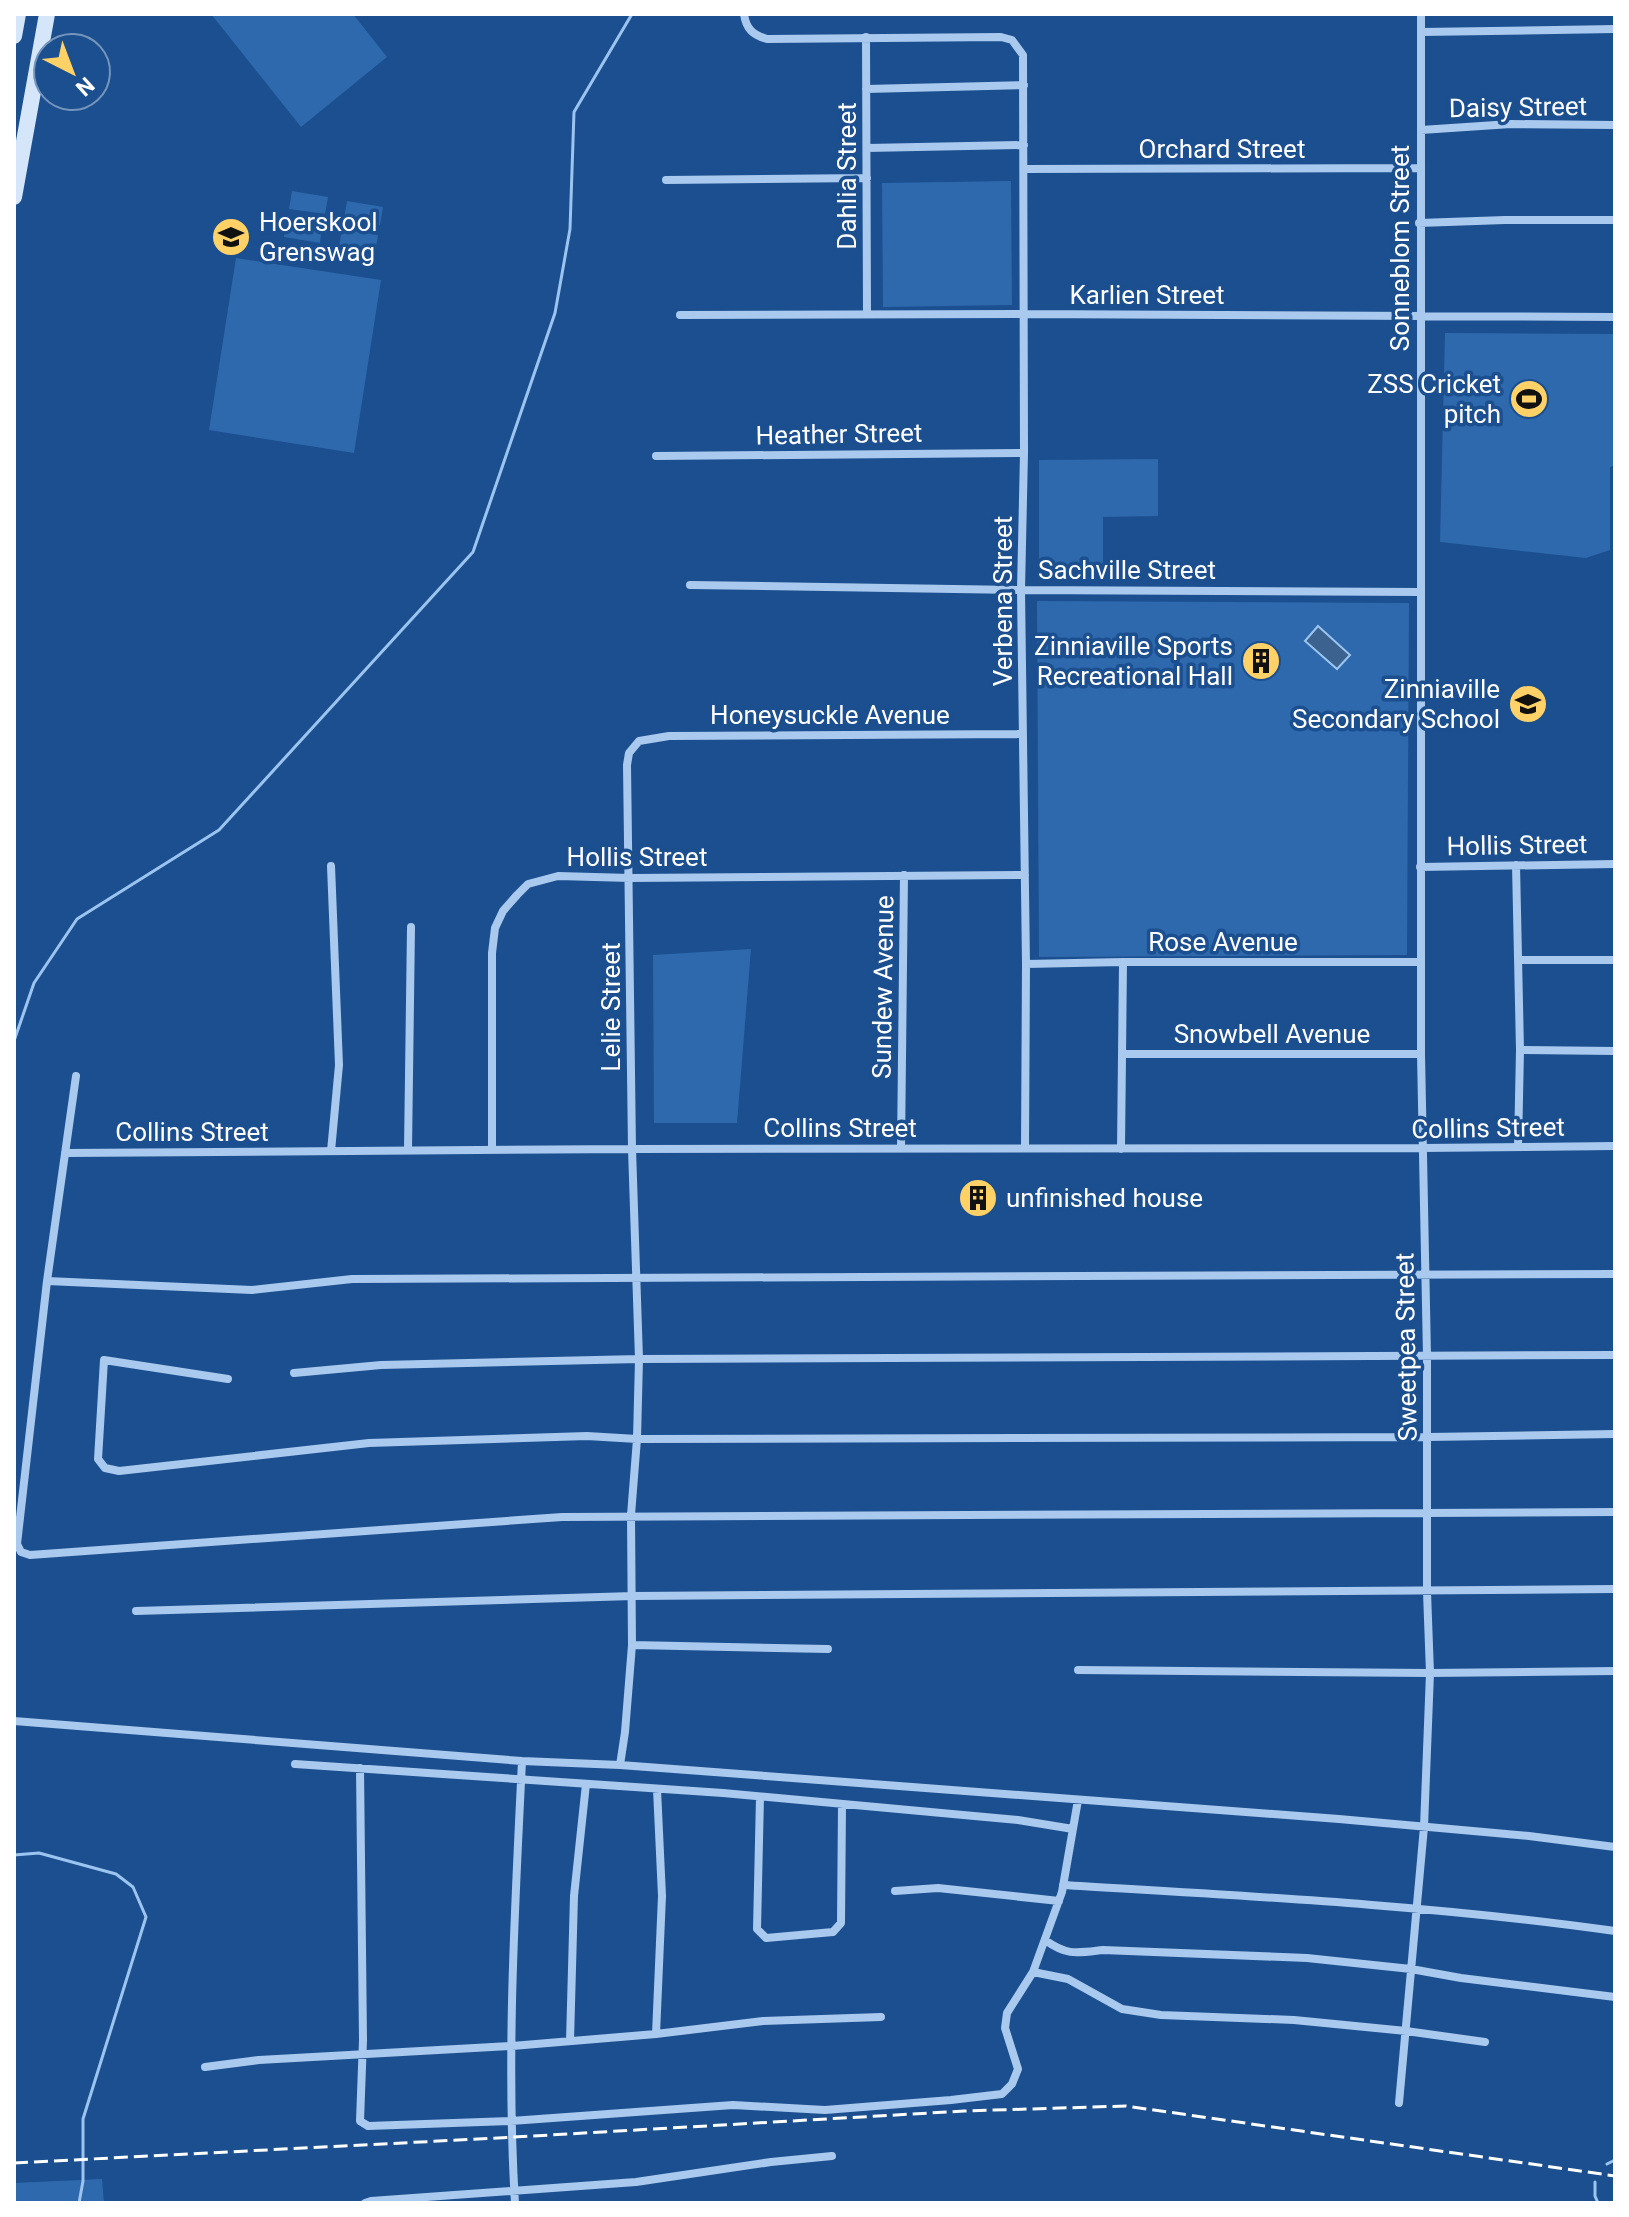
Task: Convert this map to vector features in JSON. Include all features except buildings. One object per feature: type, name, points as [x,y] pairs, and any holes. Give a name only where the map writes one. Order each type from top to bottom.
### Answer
[{"type":"main road","points":[[14,36],[18,14]]},
{"type":"main road","points":[[14,197],[32,98]]},
{"type":"street","points":[[744,14],[751,33],[767,39],[866,37]]},
{"type":"street","name":"Sonneblom Street","points":[[1420,867],[1421,14]]},
{"type":"street","points":[[1421,32],[1615,29]]},
{"type":"street","name":"Verbena Street","points":[[866,37],[1001,37],[1012,40],[1023,55],[1024,453],[1021,590],[1025,1148]]},
{"type":"street","name":"Dahlia Street","points":[[866,37],[867,314]]},
{"type":"street","points":[[866,89],[1024,85]]},
{"type":"street","name":"Daisy Street","points":[[1421,130],[1511,124],[1615,125]]},
{"type":"street","points":[[867,148],[1024,145]]},
{"type":"street","name":"Orchard Street","points":[[1024,169],[1420,168]]},
{"type":"street","points":[[666,180],[867,178]]},
{"type":"street","points":[[1419,223],[1615,220]]},
{"type":"street","name":"Karlien Street","points":[[680,315],[1615,317]]},
{"type":"street","name":"Heather Street","points":[[656,456],[1024,453]]},
{"type":"street","name":"Sachville Street","points":[[690,585],[1420,592]]},
{"type":"street","name":"Honeysuckle Avenue","points":[[639,741],[669,736],[1023,734]]},
{"type":"street","name":"Lelie Street","points":[[620,1765],[632,1645],[631,1515],[639,1359],[632,1149],[627,765],[629,753],[639,741]]},
{"type":"street","name":"Hollis Street","points":[[1420,867],[1615,864]]},
{"type":"street","points":[[1516,865],[1520,1050],[1518,1147]]},
{"type":"street","points":[[331,866],[339,1065],[331,1151]]},
{"type":"street","name":"Sweetpea Street","points":[[1399,2103],[1424,1827],[1430,1673],[1420,867]]},
{"type":"street","name":"Sundew Avenue","points":[[901,1148],[904,875]]},
{"type":"street","name":"Hollis Street","points":[[492,1150],[492,953],[495,928],[503,911],[528,884],[558,876],[1025,875]]},
{"type":"street","points":[[408,1150],[411,927]]},
{"type":"street","points":[[1519,960],[1615,960]]},
{"type":"street","points":[[1121,1149],[1123,962]]},
{"type":"street","name":"Rose Avenue","points":[[1026,964],[1420,962]]},
{"type":"street","points":[[1520,1050],[1615,1051]]},
{"type":"street","name":"Snowbell Avenue","points":[[1123,1054],[1421,1054]]},
{"type":"street","points":[[76,1076],[47,1281],[17,1544],[21,1552],[30,1555],[562,1517],[631,1515],[1615,1512]]},
{"type":"street","name":"Collins Street","points":[[65,1153],[1615,1146]]},
{"type":"street","points":[[47,1281],[252,1290],[352,1279],[1615,1274]]},
{"type":"street","points":[[294,1373],[381,1365],[639,1359],[1615,1355]]},
{"type":"street","points":[[228,1379],[104,1360],[98,1459],[105,1468],[119,1471],[369,1443],[587,1436],[637,1439],[1615,1434]]},
{"type":"street","points":[[136,1611],[633,1596],[1615,1589]]},
{"type":"street","points":[[632,1645],[828,1649]]},
{"type":"street","points":[[1078,1670],[1615,1671]]},
{"type":"street","points":[[14,1721],[1424,1827],[1615,1847]]},
{"type":"street","points":[[515,2203],[511,2121],[512,2046],[522,1761]]},
{"type":"street","points":[[295,1764],[760,1797],[1018,1820],[1073,1829]]},
{"type":"street","points":[[360,1768],[363,2055],[360,2121],[368,2126],[511,2121],[733,2105],[825,2110],[1002,2094],[1012,2084],[1018,2069],[1005,2028],[1007,2013],[1033,1972],[1059,1901],[1078,1800]]},
{"type":"street","points":[[570,2041],[574,1896],[586,1784]]},
{"type":"street","points":[[656,2034],[662,1896],[657,1789]]},
{"type":"street","points":[[760,1797],[757,1929],[766,1938],[833,1932],[841,1923],[842,1805]]},
{"type":"street","points":[[1063,1885],[1361,1904],[1615,1931]]},
{"type":"street","points":[[895,1891],[938,1888],[1059,1901]]},
{"type":"street","points":[[1045,1940],[1058,1950],[1074,1954],[1103,1950],[1307,1958],[1615,1997]]},
{"type":"street","points":[[1033,1972],[1068,1979],[1122,2009],[1294,2020],[1485,2042]]},
{"type":"street","points":[[205,2067],[259,2060],[512,2046],[763,2021],[881,2017]]},
{"type":"street","points":[[365,2203],[514,2189],[636,2182],[832,2156]]},
{"type":"shaded area","points":[[211,14],[353,14],[387,57],[301,127]]},
{"type":"shaded area","points":[[1011,181],[1012,305],[883,307],[882,183]]},
{"type":"shaded area","points":[[292,191],[328,197],[325,214],[289,209]]},
{"type":"shaded area","points":[[347,201],[383,207],[380,225],[344,219]]},
{"type":"shaded area","points":[[286,219],[322,225],[320,243],[284,237]]},
{"type":"shaded area","points":[[342,229],[378,235],[375,253],[339,247]]},
{"type":"shaded area","points":[[236,258],[381,280],[354,453],[209,430]]},
{"type":"shaded area","name":"ZSS Cricket pitch","points":[[1445,333],[1615,334],[1615,465],[1610,467],[1610,550],[1586,558],[1440,542]]},
{"type":"shaded area","points":[[1158,459],[1158,516],[1103,517],[1103,565],[1039,566],[1039,460]]},
{"type":"shaded area","points":[[1037,601],[1409,603],[1407,955],[1039,957]]},
{"type":"shaded area","points":[[1318,626],[1350,655],[1337,669],[1305,641]]},
{"type":"shaded area","points":[[751,949],[737,1123],[654,1123],[653,955]]},
{"type":"shaded area","points":[[102,2179],[104,2203],[14,2203],[14,2183]]},
{"type":"waterway","points":[[14,1041],[34,983],[77,919],[219,830],[473,552],[555,313],[570,229],[574,112],[632,14]]},
{"type":"waterway","points":[[14,1855],[39,1853],[116,1874],[133,1887],[146,1917],[83,2119],[83,2181],[79,2203]]},
{"type":"waterway","points":[[1607,2164],[1615,2160]]},
{"type":"waterway","points":[[1595,2182],[1598,2203]]},
{"type":"railway","points":[[14,2163],[964,2111],[1126,2106],[1615,2176]]},
{"type":"place","name":"Hoerskool Grenswag","points":[[231,237]]},
{"type":"place","name":"ZSS Cricket pitch","points":[[1529,399]]},
{"type":"place","name":"Zinniaville Sports Recreational Hall","points":[[1261,661]]},
{"type":"place","name":"Zinniaville Secondary School","points":[[1528,704]]},
{"type":"place","name":"unfinished house","points":[[978,1198]]}]
